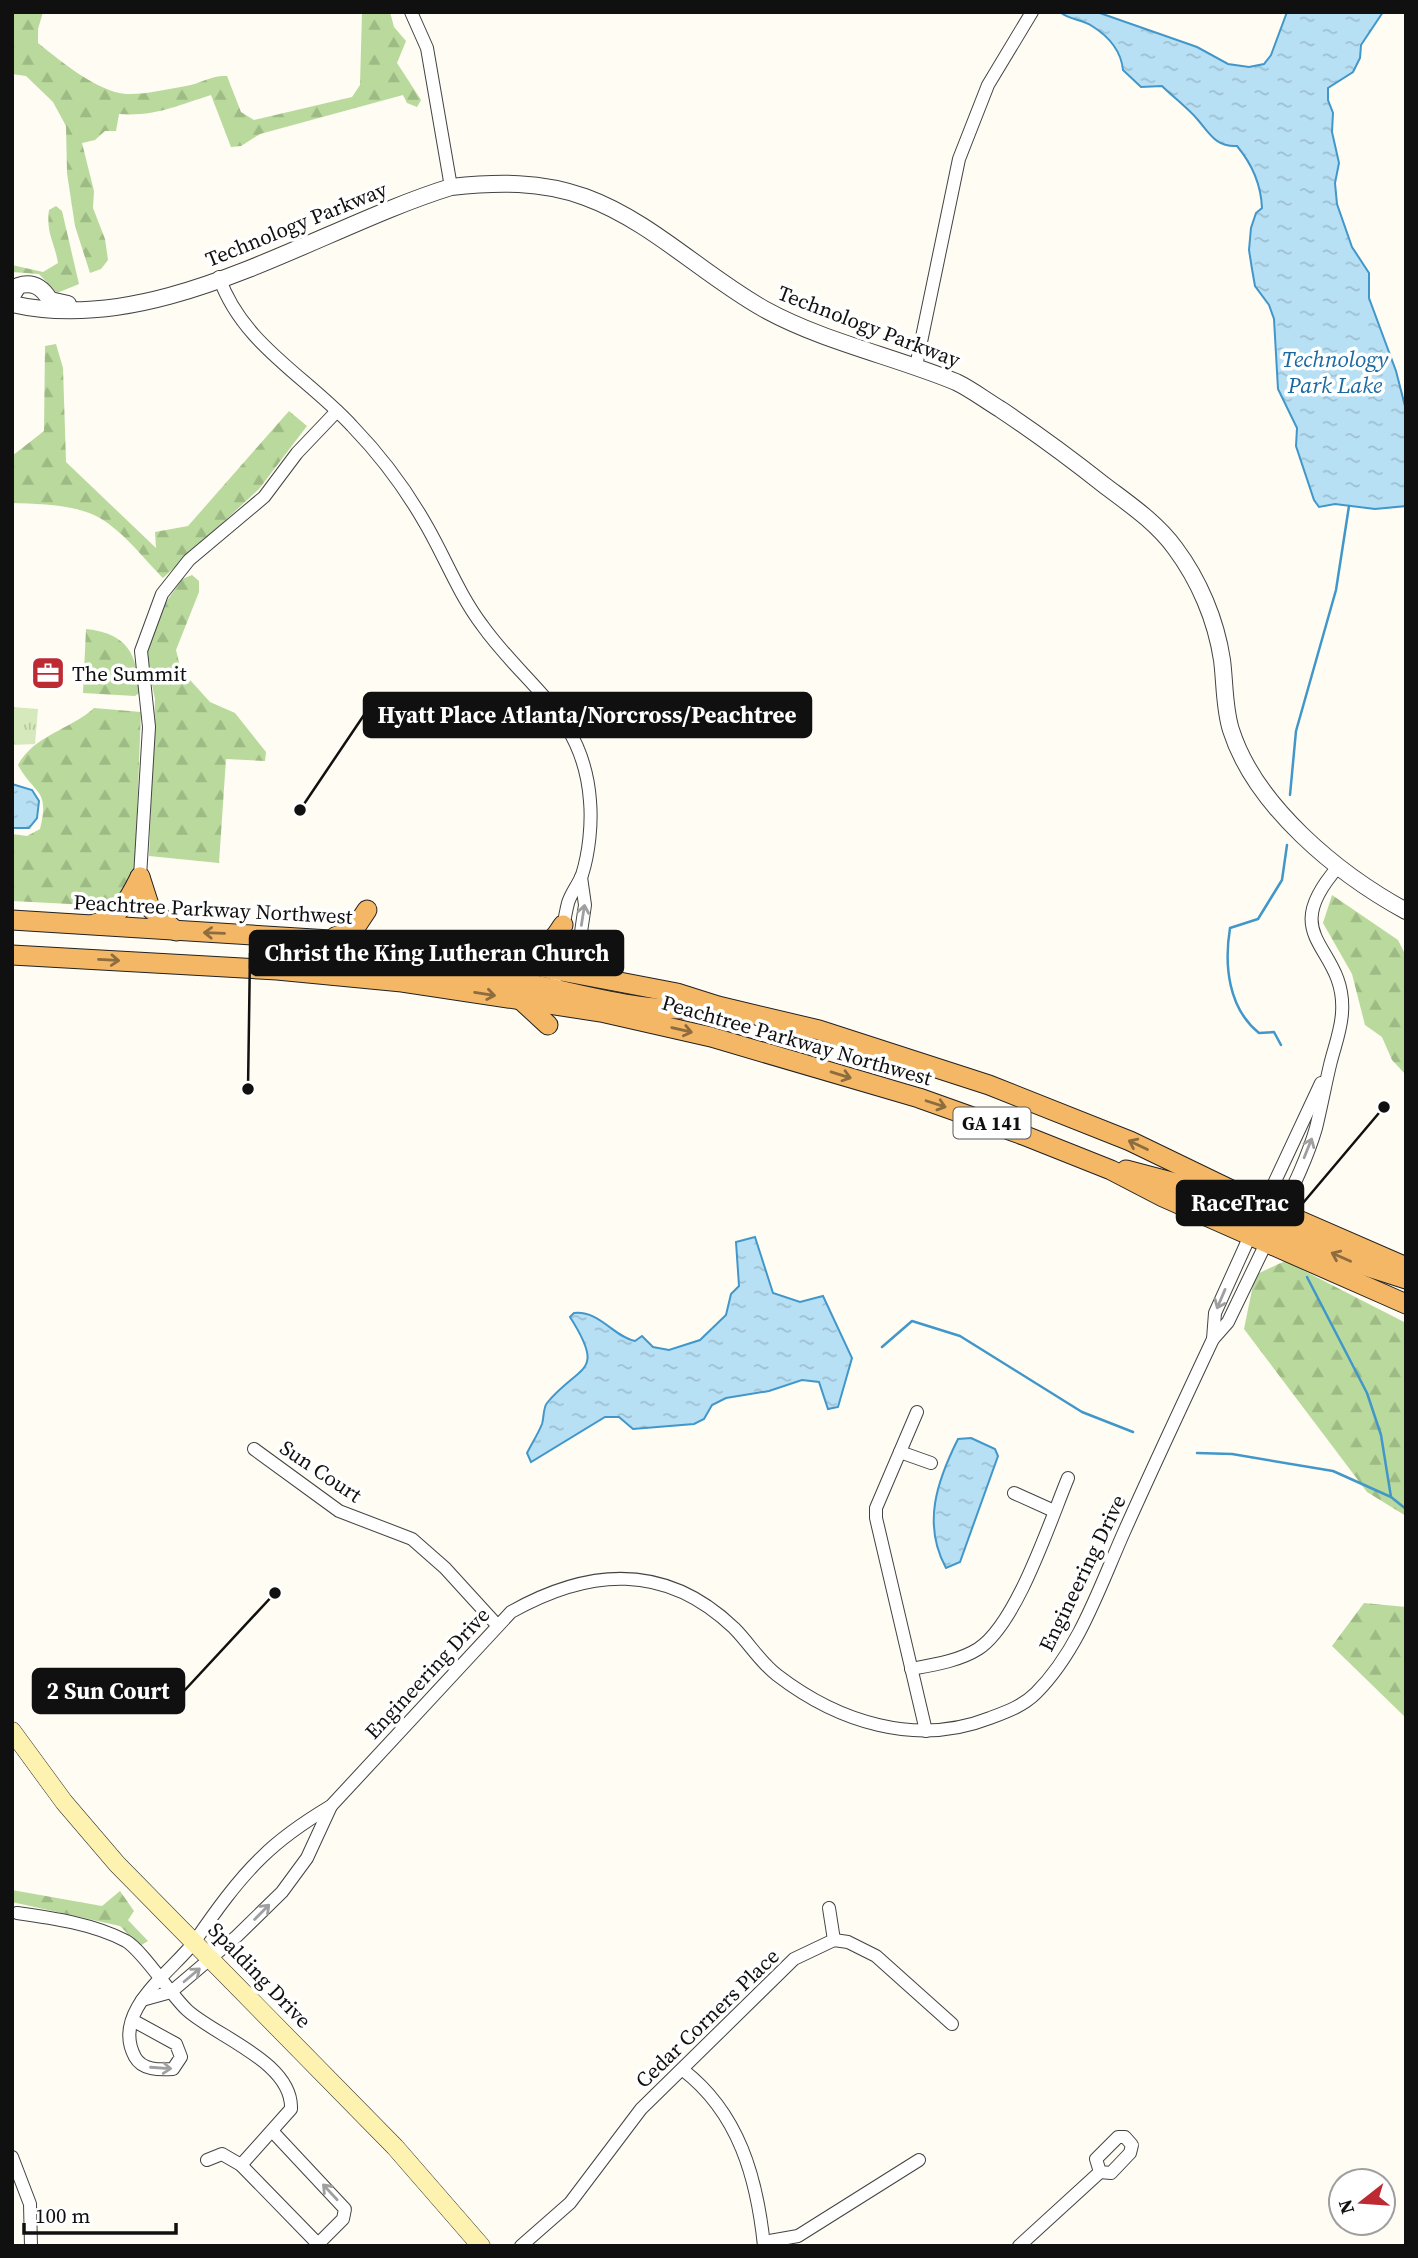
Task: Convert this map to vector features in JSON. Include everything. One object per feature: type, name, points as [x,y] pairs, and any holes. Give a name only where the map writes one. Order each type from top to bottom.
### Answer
[{"type":"highway","points":[[90,925],[117,914],[140,877]]},
{"type":"highway","points":[[140,877],[150,908],[176,932]]},
{"type":"highway","points":[[331,937],[355,928],[368,910],[376,930],[394,944]]},
{"type":"highway","name":"Peachtree Parkway Northwest","points":[[12,920],[176,932],[331,937],[483,956],[637,1019],[765,1051],[973,1116],[1111,1170],[1406,1267]]},
{"type":"highway","points":[[12,927],[48,922]]},
{"type":"highway","points":[[483,956],[517,957],[536,954],[547,947],[563,925]]},
{"type":"highway","points":[[579,953],[582,968],[599,978]]},
{"type":"highway","name":"Peachtree Parkway Northwest","points":[[12,955],[265,969],[402,982],[518,999],[562,990],[599,978],[677,993],[718,1006],[833,1034],[989,1085],[1130,1141],[1406,1304]]},
{"type":"highway","points":[[402,982],[460,976],[562,990],[666,1009],[718,1006]]},
{"type":"highway","points":[[518,999],[538,1013],[548,1025]]},
{"type":"highway","points":[[1266,1223],[1353,1262],[1406,1279]]},
{"type":"main road","name":"Spalding Drive","points":[[12,1731],[94,1837],[395,2147],[481,2246]]},
{"type":"street","points":[[411,12],[427,48],[451,187]]},
{"type":"street","points":[[916,366],[959,159],[988,85],[1032,12]]},
{"type":"street","name":"Technology Parkway","points":[[12,304],[43,310],[136,304],[219,277],[451,187],[519,183],[584,197],[637,223],[717,280],[775,315],[845,344],[916,366],[961,384],[1036,433],[1152,522],[1174,546],[1196,580],[1215,629],[1227,712],[1240,754],[1268,795],[1338,867],[1371,892],[1406,911]]},
{"type":"street","points":[[219,277],[232,307],[254,337],[337,411],[392,472],[426,523],[450,575],[481,624],[563,719],[583,765],[590,796],[589,829],[581,877],[585,905],[579,953],[562,990]]},
{"type":"street","points":[[12,296],[18,286],[29,284],[38,286],[50,300],[84,309]]},
{"type":"street","points":[[140,877],[149,727],[141,651],[162,594],[189,560],[264,496],[298,453],[337,411]]},
{"type":"street","name":"Engineering Drive","points":[[1213,1339],[1215,1313],[1315,1130],[1340,1030],[1341,997],[1338,979],[1314,937],[1312,904],[1320,887],[1338,867]]},
{"type":"street","points":[[562,990],[563,925],[572,891],[581,877]]},
{"type":"street","name":"Engineering Drive","points":[[134,2021],[142,2000],[158,1978],[195,1941],[260,1859],[295,1828],[331,1805],[497,1625],[511,1612],[531,1601],[579,1582],[606,1577],[654,1583],[685,1594],[724,1620],[775,1674],[801,1691],[852,1717],[884,1728],[952,1730],[1012,1710],[1034,1695],[1060,1664],[1085,1618],[1213,1339],[1228,1322],[1330,1065]]},
{"type":"street","points":[[917,1412],[876,1508],[876,1518],[926,1731]]},
{"type":"street","name":"Sun Court","points":[[254,1449],[340,1511],[412,1539],[444,1568],[497,1625]]},
{"type":"street","points":[[900,1452],[931,1463]]},
{"type":"street","points":[[911,1670],[948,1661],[979,1648],[1003,1621],[1027,1578],[1068,1478]]},
{"type":"street","points":[[1014,1493],[1054,1511]]},
{"type":"street","name":"Engineering Drive","points":[[171,1992],[282,1892],[307,1858],[331,1805]]},
{"type":"street","points":[[830,1908],[834,1940],[848,1942],[876,1956],[952,2024]]},
{"type":"street","points":[[17,1913],[83,1925],[128,1942],[195,2017],[256,2053],[286,2088],[292,2099],[292,2109],[241,2165]]},
{"type":"street","name":"Cedar Corners Place","points":[[521,2246],[570,2203],[641,2109],[794,1959],[834,1940]]},
{"type":"street","points":[[142,2000],[171,1992]]},
{"type":"street","points":[[134,2021],[176,2044],[181,2057],[173,2069],[156,2070],[138,2062],[130,2048],[134,2021]]},
{"type":"street","points":[[683,2070],[702,2084],[721,2107],[741,2144],[749,2166],[764,2244],[798,2236],[919,2160]]},
{"type":"street","points":[[207,2160],[222,2154],[241,2165],[317,2245],[343,2219],[345,2209],[273,2132]]},
{"type":"street","points":[[12,2157],[30,2204],[31,2246]]},
{"type":"street","points":[[1019,2246],[1100,2172]]},
{"type":"green space","points":[[12,12],[43,12],[38,29],[38,43],[79,74],[103,88],[126,94],[141,94],[227,76],[241,112],[254,120],[352,97],[360,85],[362,12],[390,12],[394,27],[406,41],[397,63],[421,100],[417,107],[407,103],[403,95],[260,134],[241,146],[231,147],[211,95],[155,112],[119,114],[116,131],[105,131],[95,140],[82,143],[94,191],[93,208],[105,239],[108,260],[101,269],[90,273],[75,226],[67,173],[66,126],[53,102],[26,76],[12,74]]},
{"type":"green space","points":[[56,206],[62,211],[79,284],[57,293],[39,274],[12,272],[12,265],[43,272],[58,263],[49,225],[49,210]]},
{"type":"green space","points":[[56,344],[63,368],[66,462],[156,548],[155,532],[188,526],[289,411],[307,426],[259,489],[163,578],[122,535],[94,515],[64,507],[12,503],[12,456],[44,431],[45,346]]},
{"type":"green space","points":[[192,575],[199,581],[199,592],[176,650],[181,670],[210,702],[235,713],[266,752],[265,761],[226,759],[219,863],[149,856],[155,699],[146,657],[164,605],[182,579]]},
{"type":"green space","points":[[86,629],[112,635],[128,648],[136,667],[139,693],[135,696],[83,693]]},
{"type":"green space","points":[[12,707],[38,709],[35,744],[12,745]]},
{"type":"green space","points":[[94,708],[141,712],[135,867],[129,892],[109,906],[12,901],[12,834],[27,836],[40,829],[43,816],[42,799],[18,765],[33,747]]},
{"type":"green space","points":[[1332,895],[1398,940],[1406,956],[1406,1075],[1392,1060],[1382,1037],[1365,1025],[1352,974],[1323,923]]},
{"type":"green space","points":[[1285,1261],[1406,1323],[1406,1516],[1367,1492],[1244,1329],[1255,1275]]},
{"type":"green space","points":[[1364,1603],[1406,1607],[1406,1718],[1332,1646]]},
{"type":"green space","points":[[12,1890],[102,1906],[120,1891],[134,1911],[128,1920],[148,1941],[140,1946],[120,1926],[12,1902]]},
{"type":"water","name":"Technology Park Lake","points":[[1060,12],[1097,12],[1197,47],[1228,64],[1249,67],[1264,64],[1271,55],[1287,12],[1383,12],[1361,45],[1360,58],[1353,72],[1328,88],[1328,100],[1333,113],[1332,132],[1339,163],[1335,183],[1337,204],[1352,247],[1369,273],[1369,298],[1396,371],[1406,410],[1406,506],[1375,509],[1335,504],[1319,507],[1314,500],[1296,446],[1297,428],[1278,389],[1274,319],[1269,305],[1255,286],[1249,250],[1251,228],[1256,213],[1262,208],[1258,183],[1251,167],[1237,146],[1214,139],[1190,111],[1162,86],[1141,87],[1123,70],[1117,50],[1103,34]]},
{"type":"water","points":[[12,784],[32,790],[39,801],[37,818],[29,828],[12,828]]},
{"type":"water","points":[[755,1237],[773,1293],[800,1302],[823,1296],[852,1358],[838,1407],[828,1409],[819,1382],[802,1380],[769,1391],[726,1398],[712,1405],[704,1419],[694,1424],[633,1429],[619,1417],[605,1417],[531,1462],[527,1453],[542,1424],[546,1405],[578,1374],[587,1359],[587,1349],[570,1317],[574,1313],[583,1313],[599,1319],[627,1339],[635,1341],[642,1336],[653,1347],[669,1350],[700,1340],[726,1315],[731,1294],[739,1286],[736,1242]]},
{"type":"water","points":[[971,1438],[995,1449],[998,1456],[960,1562],[946,1568],[935,1535],[935,1503],[944,1471],[958,1439]]},
{"type":"waterway","points":[[1290,795],[1296,731],[1336,590],[1349,506]]},
{"type":"waterway","points":[[1281,1045],[1274,1032],[1259,1033],[1241,1011],[1228,971],[1228,942],[1230,928],[1258,919],[1282,880],[1287,845]]},
{"type":"waterway","points":[[1307,1277],[1367,1393],[1381,1435],[1391,1497]]},
{"type":"waterway","points":[[882,1347],[912,1321],[960,1336],[1082,1412],[1133,1432]]},
{"type":"waterway","points":[[1197,1453],[1232,1454],[1333,1471],[1391,1497],[1406,1509]]},
{"type":"place","name":"The Summit","points":[[48,673]]},
{"type":"place","name":"Hyatt Place Atlanta/Norcross/Peachtree","points":[[300,810]]},
{"type":"place","name":"Christ the King Lutheran Church","points":[[248,1089]]},
{"type":"place","name":"RaceTrac","points":[[1384,1107]]},
{"type":"place","name":"2 Sun Court","points":[[275,1593]]}]
